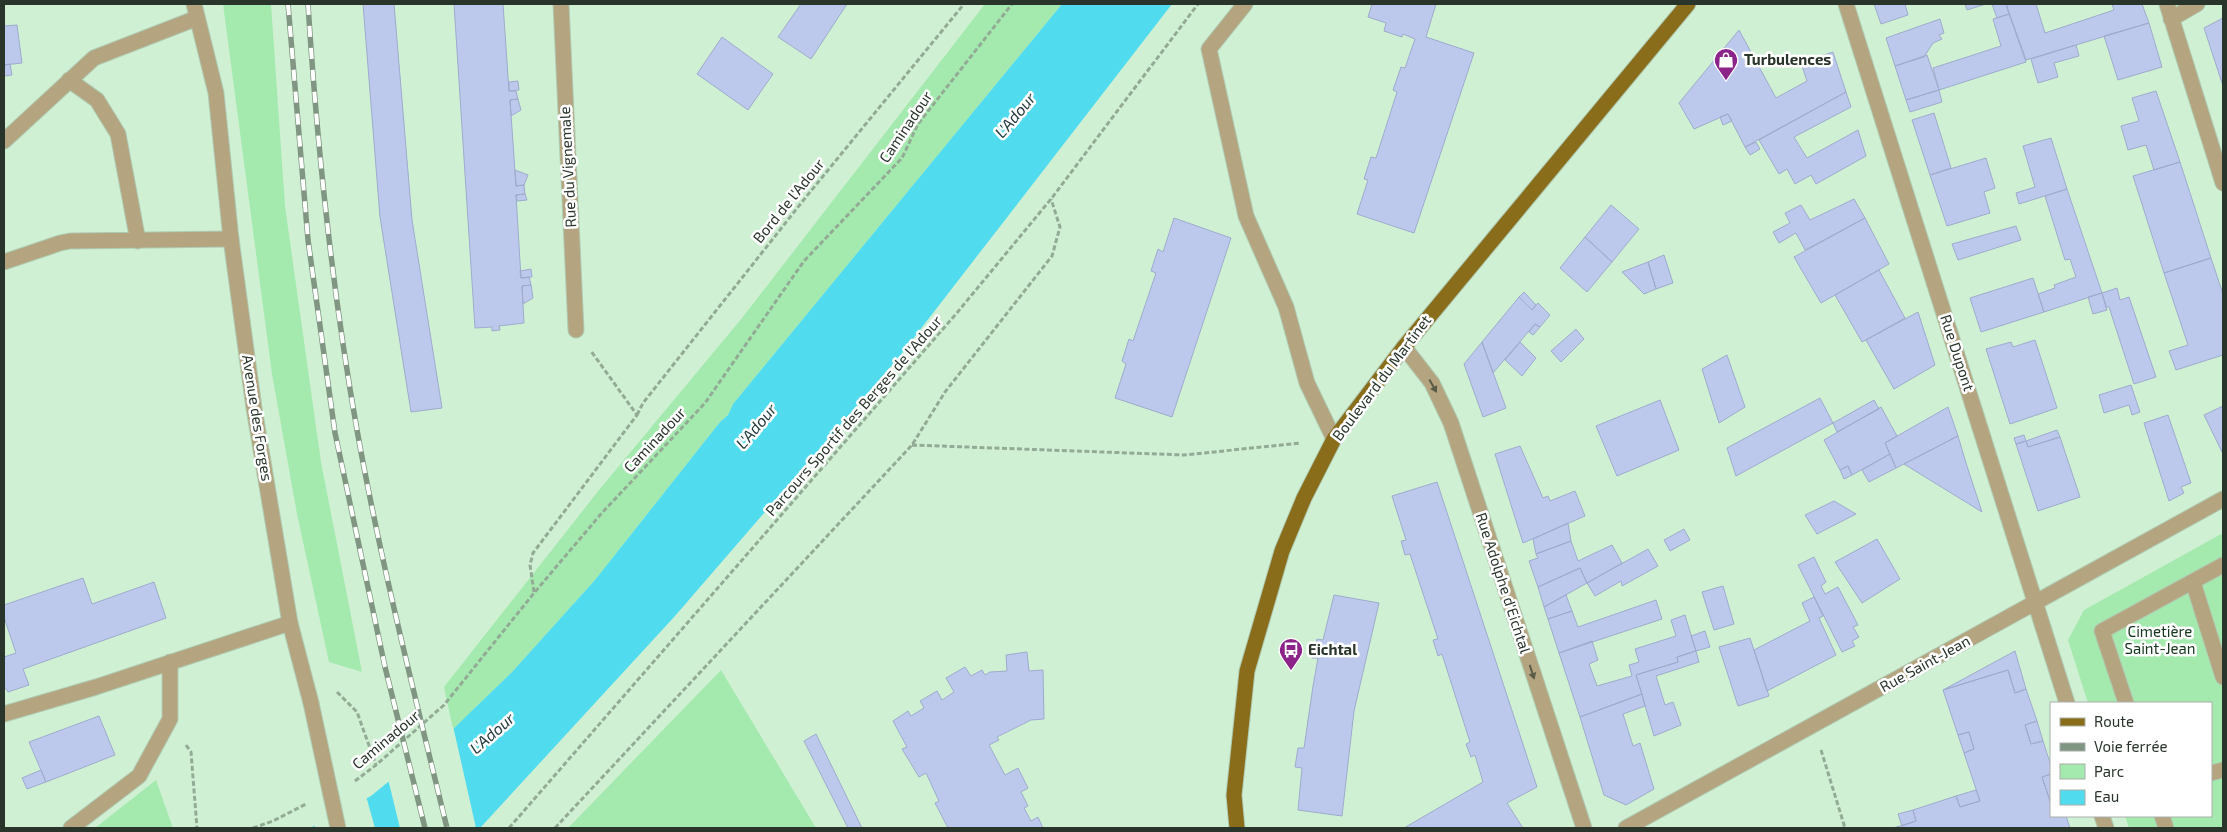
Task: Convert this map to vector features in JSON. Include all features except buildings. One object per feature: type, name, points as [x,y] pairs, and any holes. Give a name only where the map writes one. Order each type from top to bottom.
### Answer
[{"type":"main road","name":"Boulevard du Martinet","points":[[1237,828],[1234,796],[1247,671],[1282,551],[1304,498],[1334,440],[1404,347],[1688,4]]},
{"type":"street","name":"Rue du Vignemale","points":[[561,4],[576,330]]},
{"type":"street","points":[[1245,4],[1209,49],[1246,216],[1286,307],[1307,382],[1334,440]]},
{"type":"street","name":"Rue Dupont","points":[[1846,4],[2067,702]]},
{"type":"street","points":[[2166,4],[2223,183]]},
{"type":"street","points":[[2171,19],[2197,4]]},
{"type":"street","points":[[4,141],[94,58],[195,11]]},
{"type":"street","name":"Avenue des Forges","points":[[195,11],[216,93],[231,239],[254,408],[290,623],[304,671],[338,828]]},
{"type":"street","points":[[69,80],[97,100],[118,134],[138,241]]},
{"type":"street","points":[[4,262],[60,243],[231,239]]},
{"type":"street","name":"Rue Adolphe d'Eichtal","points":[[1404,347],[1432,383],[1451,423],[1584,828]]},
{"type":"street","name":"Rue Saint-Jean","points":[[1626,828],[2223,499]]},
{"type":"street","points":[[2126,702],[2102,631],[2223,565]]},
{"type":"street","points":[[2192,582],[2223,677]]},
{"type":"street","points":[[4,714],[290,623]]},
{"type":"street","points":[[71,828],[139,776],[170,719],[170,662]]},
{"type":"path","name":"Bord de l'Adour","points":[[534,593],[530,565],[533,553],[654,390],[806,197],[964,4]]},
{"type":"path","name":"Caminadour","points":[[350,783],[376,765],[444,705],[534,593],[601,514],[705,403],[804,261],[902,158],[918,124],[1012,4]]},
{"type":"path","name":"Parcours Sportif des Berges de l'Adour","points":[[509,828],[956,314],[1051,199],[1198,4]]},
{"type":"path","points":[[555,828],[912,445],[945,392],[1052,256],[1060,227],[1051,199]]},
{"type":"path","points":[[576,330],[637,415]]},
{"type":"path","points":[[912,445],[1184,455],[1334,440]]},
{"type":"path","points":[[304,671],[326,681],[357,712],[376,765]]},
{"type":"path","points":[[170,719],[191,752],[197,828]]},
{"type":"path","points":[[1813,726],[1845,828]]},
{"type":"path","points":[[253,828],[274,822],[309,803]]},
{"type":"green space","points":[[223,4],[271,4],[285,206],[321,462],[362,672],[329,662],[297,514],[272,374]]},
{"type":"green space","points":[[985,4],[1062,4],[733,404],[728,415],[720,422],[595,580],[512,672],[453,729],[444,687],[599,490],[742,318]]},
{"type":"green space","name":"Cimetière Saint-Jean","points":[[2223,533],[2223,828],[2129,828],[2125,817],[2212,817],[2212,702],[2088,702],[2068,640],[2084,610]]},
{"type":"green space","points":[[721,670],[816,828],[568,828]]},
{"type":"green space","points":[[156,780],[173,828],[95,828]]},
{"type":"water","name":"L'Adour","points":[[1062,4],[1172,4],[899,357],[675,616],[480,828],[310,828],[371,796],[453,729],[512,672],[595,580],[720,422],[728,415],[733,404]]},
{"type":"pier","points":[[453,726],[476,828],[400,828],[388,779]]},
{"type":"pier","points":[[366,796],[375,828],[315,828],[314,824]]},
{"type":"railway","points":[[288,4],[308,240],[335,433],[385,667],[425,828]]},
{"type":"railway","points":[[308,4],[326,217],[348,377],[366,480],[447,828]]},
{"type":"place","name":"Turbulences","points":[[1726,81]]},
{"type":"place","name":"Eichtal","points":[[1291,671]]}]
